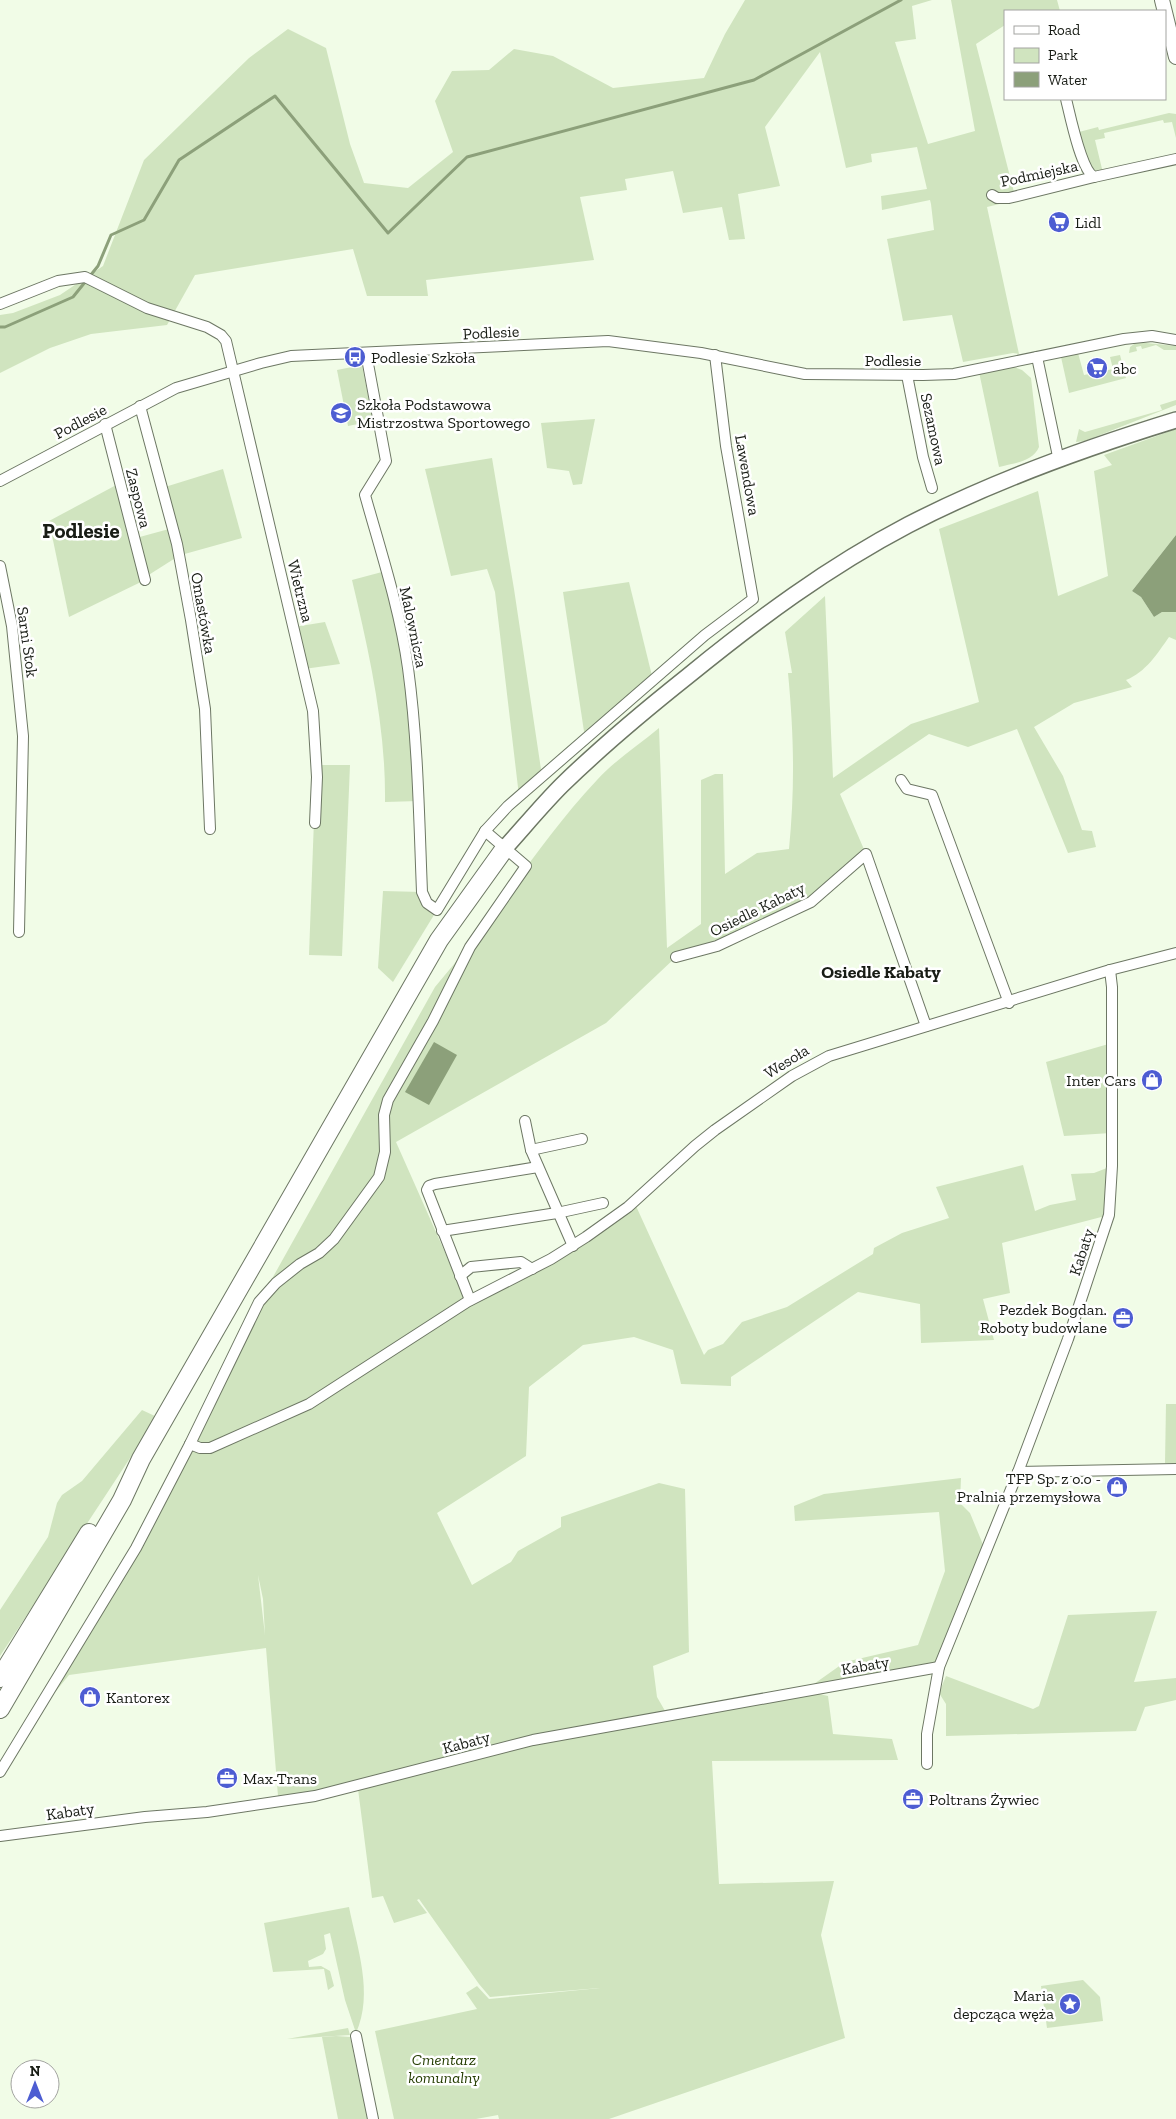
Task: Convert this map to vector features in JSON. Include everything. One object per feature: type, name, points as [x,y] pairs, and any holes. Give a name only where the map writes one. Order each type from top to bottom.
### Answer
[{"type":"highway","points":[[0,1709],[122,1500],[140,1459],[304,1178],[419,974],[465,902],[505,848]]},
{"type":"highway","points":[[0,1678],[113,1495],[140,1459]]},
{"type":"main road","points":[[1166,16],[1176,57]]},
{"type":"main road","points":[[1132,434],[1176,412]]},
{"type":"main road","points":[[505,848],[562,786],[618,732],[725,646],[803,587],[909,525],[978,492],[1132,434],[1176,420]]},
{"type":"street","name":"Podmiejska","points":[[1066,100],[1084,160],[1090,175],[1094,177]]},
{"type":"street","name":"Podmiejska","points":[[992,195],[997,198],[1009,198],[1176,159]]},
{"type":"street","name":"Wietrzna","points":[[0,304],[58,281],[89,279],[164,315],[186,318],[221,335],[226,341],[313,711],[317,777],[315,822]]},
{"type":"street","name":"Podlesie","points":[[0,481],[176,388],[234,370],[291,356],[608,341],[715,356],[805,374],[907,375],[954,374],[1124,339],[1152,336],[1176,340]]},
{"type":"street","name":"Malownicza","points":[[366,353],[386,461],[365,495],[392,592],[408,666],[416,738],[422,892],[427,904],[437,910],[485,831]]},
{"type":"street","name":"Lawendowa","points":[[485,831],[508,806],[600,725],[705,635],[753,599],[726,446],[715,356]]},
{"type":"street","points":[[1037,357],[1060,461]]},
{"type":"street","name":"Sezamowa","points":[[907,375],[923,457],[932,488]]},
{"type":"street","name":"Omastówka","points":[[140,406],[177,544],[206,709],[210,829]]},
{"type":"street","name":"Zaspowa","points":[[105,424],[145,580]]},
{"type":"street","name":"Sarni Stok","points":[[0,566],[12,626],[23,736],[19,932]]},
{"type":"street","points":[[901,780],[907,789],[932,795],[1009,1003]]},
{"type":"street","points":[[0,1772],[136,1548],[190,1444],[259,1302],[276,1283],[300,1264],[319,1254],[334,1239],[379,1177],[385,1152],[384,1115],[388,1100],[433,1021],[470,947],[526,866],[485,831]]},
{"type":"street","name":"Osiedle Kabaty","points":[[676,957],[717,946],[811,902],[866,854],[926,1026]]},
{"type":"street","name":"Wesoła","points":[[190,1444],[200,1448],[210,1448],[310,1404],[468,1301],[532,1269],[572,1246],[628,1207],[695,1146],[792,1076],[836,1053],[1009,1003],[1110,970],[1176,953]]},
{"type":"street","name":"Kabaty","points":[[927,1764],[927,1734],[939,1666],[1018,1472],[1068,1339],[1109,1215],[1112,1166],[1112,987],[1110,970]]},
{"type":"street","points":[[525,1121],[538,1167],[572,1246]]},
{"type":"street","points":[[532,1150],[582,1139]]},
{"type":"street","points":[[468,1301],[460,1276],[427,1195],[429,1186],[538,1167]]},
{"type":"street","points":[[442,1231],[557,1213],[603,1203]]},
{"type":"street","points":[[460,1276],[471,1267],[521,1262],[532,1269]]},
{"type":"street","points":[[1018,1472],[1176,1469]]},
{"type":"street","name":"Kabaty","points":[[0,1836],[207,1812],[315,1796],[533,1740],[939,1666]]},
{"type":"street","points":[[356,2036],[374,2119]]},
{"type":"green space","points":[[745,0],[932,0],[912,6],[916,39],[895,42],[928,144],[975,131],[951,0],[1057,0],[1060,10],[1004,10],[1004,26],[976,44],[1016,200],[987,207],[1019,354],[1013,353],[963,362],[952,315],[903,321],[887,239],[934,230],[931,204],[930,200],[882,210],[881,196],[927,189],[917,147],[871,154],[872,162],[846,168],[820,52],[765,127],[780,186],[738,194],[745,239],[729,240],[722,207],[683,213],[673,171],[625,179],[627,190],[580,197],[594,260],[426,280],[428,296],[367,296],[353,249],[195,275],[167,325],[91,334],[50,348],[0,373],[0,315],[13,313],[60,295],[103,266],[144,160],[249,58],[288,29],[326,48],[350,144],[364,183],[408,188],[453,152],[435,101],[452,71],[489,70],[514,49],[553,56],[613,88],[704,78],[725,34]]},
{"type":"green space","points":[[1169,113],[1176,114],[1176,138],[1172,122],[1164,123],[1163,120],[1104,133],[1105,138],[1095,140],[1103,173],[1096,175],[1089,170],[1079,132],[1098,127],[1099,130]]},
{"type":"green space","points":[[1137,342],[1176,346],[1176,350],[1164,350],[1156,345],[1142,349],[1141,346],[1136,347],[1137,351],[1129,353],[1130,347]]},
{"type":"green space","points":[[1078,353],[1084,375],[1113,369],[1110,357],[1120,355],[1126,378],[1069,393],[1061,357]]},
{"type":"green space","points":[[362,365],[373,421],[348,426],[337,370]]},
{"type":"green space","points":[[1011,366],[1022,370],[1031,378],[1039,447],[1027,459],[999,467],[979,372]]},
{"type":"green space","points":[[1176,400],[1176,405],[1085,441],[1076,442],[1079,429],[1085,432],[1162,410],[1160,405]]},
{"type":"green space","points":[[595,419],[582,484],[573,485],[569,471],[547,468],[541,423]]},
{"type":"green space","name":"Cmentarz komunalny","points":[[1176,429],[1176,535],[1132,591],[1141,597],[1154,617],[1162,612],[1176,612],[1176,640],[1169,637],[1145,667],[1126,680],[1132,687],[1074,703],[1034,727],[1063,776],[1082,830],[1092,831],[1096,847],[1068,853],[1017,729],[968,747],[929,734],[840,794],[866,854],[811,902],[717,946],[676,957],[606,1023],[396,1142],[467,1302],[636,1206],[704,1355],[708,1350],[723,1344],[742,1322],[787,1307],[873,1254],[874,1248],[902,1233],[949,1218],[936,1187],[1023,1165],[1035,1211],[1050,1205],[1076,1200],[1071,1174],[1094,1173],[1112,1166],[1109,1215],[1002,1243],[1010,1293],[983,1299],[994,1340],[921,1343],[920,1304],[858,1292],[731,1377],[731,1386],[681,1384],[673,1350],[634,1337],[583,1345],[529,1387],[526,1456],[437,1513],[472,1585],[511,1562],[518,1551],[561,1527],[561,1517],[659,1483],[685,1489],[689,1652],[653,1666],[657,1697],[668,1716],[804,1691],[845,1662],[918,1645],[945,1571],[939,1512],[795,1521],[794,1506],[824,1494],[961,1478],[960,1503],[970,1513],[984,1547],[939,1667],[806,1691],[828,1696],[833,1734],[892,1739],[898,1760],[712,1761],[719,1884],[834,1881],[821,1935],[845,2038],[609,2119],[499,2119],[498,2115],[476,2119],[394,2119],[375,2031],[477,2009],[466,1993],[477,1986],[489,1999],[600,1988],[490,1997],[419,1899],[417,1900],[427,1913],[394,1923],[383,1896],[372,1898],[358,1789],[279,1798],[278,1796],[266,1648],[69,1675],[56,1691],[50,1688],[136,1548],[259,1302],[435,987],[575,805],[611,766],[659,728],[667,948],[701,924],[701,780],[715,774],[723,774],[725,874],[757,853],[789,849],[793,761],[788,673],[792,673],[785,632],[825,596],[833,778],[911,724],[979,702],[939,529],[1038,491],[1058,596],[1108,576],[1094,471],[1112,465],[1104,455]],"holes":[[[258,1575],[263,1599],[265,1635]]]},
{"type":"green space","points":[[492,458],[542,776],[519,796],[495,592],[487,569],[451,576],[425,469]]},
{"type":"green space","points":[[223,469],[242,538],[181,555],[165,487]]},
{"type":"green space","points":[[120,483],[145,580],[69,617],[49,521]]},
{"type":"green space","points":[[169,529],[177,557],[147,576],[136,538]]},
{"type":"green space","points":[[382,572],[408,666],[419,801],[385,802],[383,746],[375,690],[352,580]]},
{"type":"green space","points":[[629,582],[653,680],[585,738],[563,592]]},
{"type":"green space","points":[[325,622],[340,664],[304,669],[294,627]]},
{"type":"green space","points":[[316,765],[350,765],[342,956],[309,955]]},
{"type":"green space","points":[[383,891],[422,892],[437,910],[393,982],[378,968]]},
{"type":"green space","points":[[1112,1043],[1111,1133],[1064,1136],[1046,1062]]},
{"type":"green space","points":[[1166,1404],[1176,1404],[1176,1463],[1165,1463]]},
{"type":"green space","points":[[142,1410],[157,1417],[0,1656],[0,1610],[48,1537],[57,1503],[62,1495],[82,1481]]},
{"type":"green space","points":[[1157,1611],[1134,1682],[1176,1678],[1176,1700],[1145,1707],[1136,1731],[946,1736],[946,1704],[939,1693],[946,1676],[1033,1709],[1039,1706],[1068,1615]]},
{"type":"green space","points":[[349,1907],[364,1986],[364,2002],[356,2033],[345,2000],[330,1933],[324,1935],[326,1949],[323,1954],[308,1961],[309,1967],[321,1966],[330,1971],[334,1986],[328,1990],[324,1969],[273,1972],[264,1923]]},
{"type":"green space","points":[[1083,1980],[1100,1997],[1103,2021],[1047,2028],[1041,1986]]},
{"type":"green space","points":[[348,2028],[350,2035],[287,2039]]},
{"type":"green space","points":[[322,2037],[350,2037],[368,2119],[338,2119]]},
{"type":"water","points":[[1176,535],[1176,612],[1162,612],[1154,617],[1141,597],[1132,591]]},
{"type":"water","points":[[434,1042],[457,1055],[429,1105],[405,1092]]},
{"type":"waterway","points":[[0,327],[5,327],[73,297],[98,266],[111,235],[144,220],[179,160],[275,96],[388,233],[467,157],[754,80],[901,0]]},
{"type":"place","name":"Lidl","points":[[1059,222]]},
{"type":"place","name":"Podlesie Szkoła","points":[[355,357]]},
{"type":"place","name":"abc","points":[[1097,368]]},
{"type":"place","name":"Szkoła Podstawowa Mistrzostwa Sportowego","points":[[341,413]]},
{"type":"place","name":"Inter Cars","points":[[1152,1080]]},
{"type":"place","name":"Pezdek Bogdan. Roboty budowlane","points":[[1123,1318]]},
{"type":"place","name":"TFP Sp. z o.o - Pralnia przemysłowa","points":[[1117,1487]]},
{"type":"place","name":"Kantorex","points":[[90,1697]]},
{"type":"place","name":"Max-Trans","points":[[227,1778]]},
{"type":"place","name":"Poltrans Żywiec","points":[[913,1799]]},
{"type":"place","name":"Maria depcząca węża","points":[[1070,2004]]},
{"type":"district","name":"Podlesie","points":[[81,531]]},
{"type":"district","name":"Osiedle Kabaty","points":[[881,972]]}]
